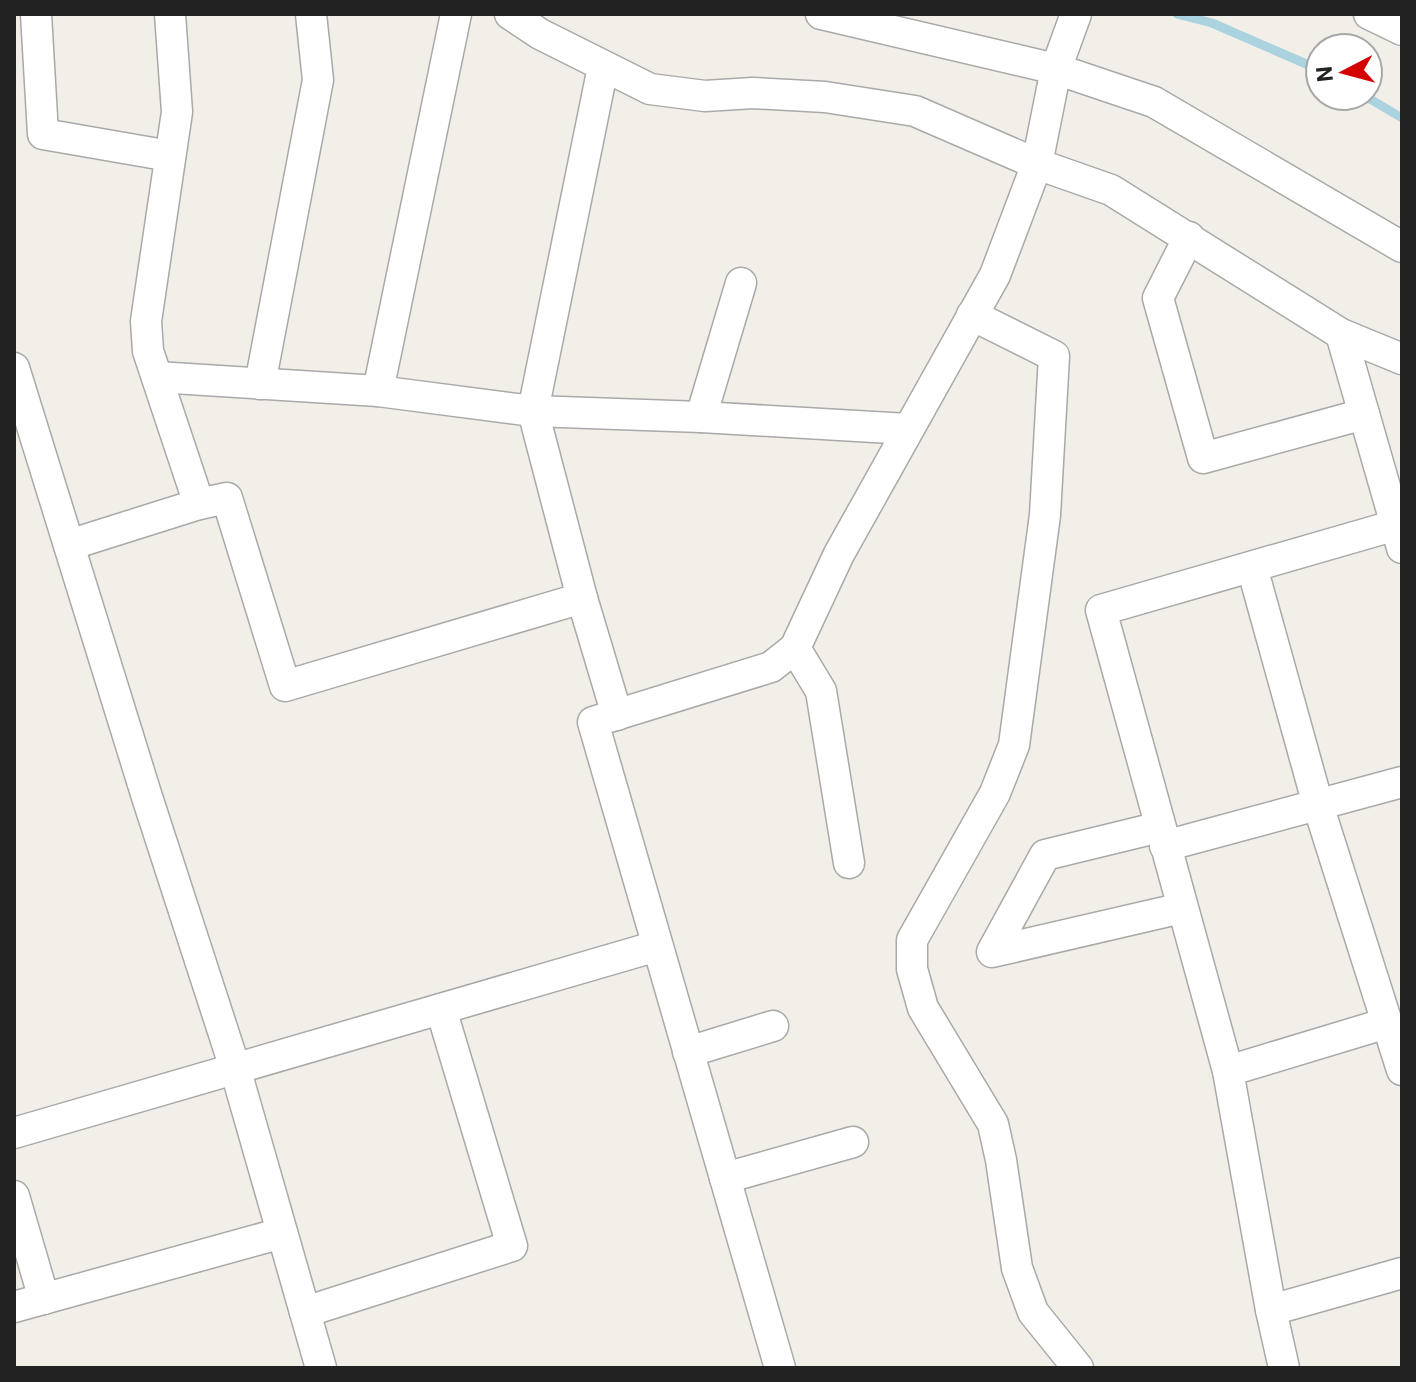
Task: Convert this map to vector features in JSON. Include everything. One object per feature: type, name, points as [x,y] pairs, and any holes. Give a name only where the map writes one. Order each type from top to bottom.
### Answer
[{"type":"street","points":[[36,14],[28,133],[170,156]]},
{"type":"street","points":[[170,14],[177,112],[146,321],[148,351],[199,504]]},
{"type":"street","points":[[260,384],[318,80],[311,14]]},
{"type":"street","points":[[378,391],[456,14]]},
{"type":"street","points":[[510,14],[540,34],[650,89],[705,96],[753,93],[825,97],[915,111],[1037,164],[1111,190],[1341,334],[1402,359]]},
{"type":"street","points":[[821,14],[1056,69],[1154,102],[1402,247]]},
{"type":"street","points":[[780,1368],[593,722],[771,667],[795,648],[839,554],[995,275],[1037,164],[1056,69],[1076,14]]},
{"type":"street","points":[[1369,14],[1402,30]]},
{"type":"street","points":[[603,67],[533,411],[582,598],[617,715]]},
{"type":"street","points":[[1189,237],[1158,298],[1203,458],[1364,414]]},
{"type":"street","points":[[701,417],[741,283]]},
{"type":"street","points":[[972,315],[1054,356],[1045,515],[1014,745],[995,793],[912,940],[912,969],[923,1008],[993,1124],[1017,1268],[1033,1312],[1078,1368]]},
{"type":"street","points":[[1284,1368],[1228,1071],[1101,610],[1252,567],[1399,536],[1341,334]]},
{"type":"street","points":[[157,377],[378,391],[533,411],[908,429]]},
{"type":"street","points":[[16,380],[235,1068],[321,1368]]},
{"type":"street","points":[[69,545],[227,498],[285,686],[582,598]]},
{"type":"street","points":[[1252,567],[1318,805],[1402,1070]]},
{"type":"street","points":[[795,648],[821,691],[849,863]]},
{"type":"street","points":[[1182,908],[992,952],[1045,855],[1162,837],[1318,805],[1402,782]]},
{"type":"street","points":[[14,1133],[657,946]]},
{"type":"street","points":[[305,1312],[512,1246],[441,1009]]},
{"type":"street","points":[[1228,1071],[1387,1023]]},
{"type":"street","points":[[688,1052],[773,1026]]},
{"type":"street","points":[[725,1178],[853,1142]]},
{"type":"street","points":[[14,1196],[44,1299]]},
{"type":"street","points":[[14,1307],[282,1233]]},
{"type":"street","points":[[1271,1310],[1402,1273]]},
{"type":"waterway","points":[[1177,14],[1212,23],[1304,63]]},
{"type":"waterway","points":[[1384,107],[1402,118]]}]
